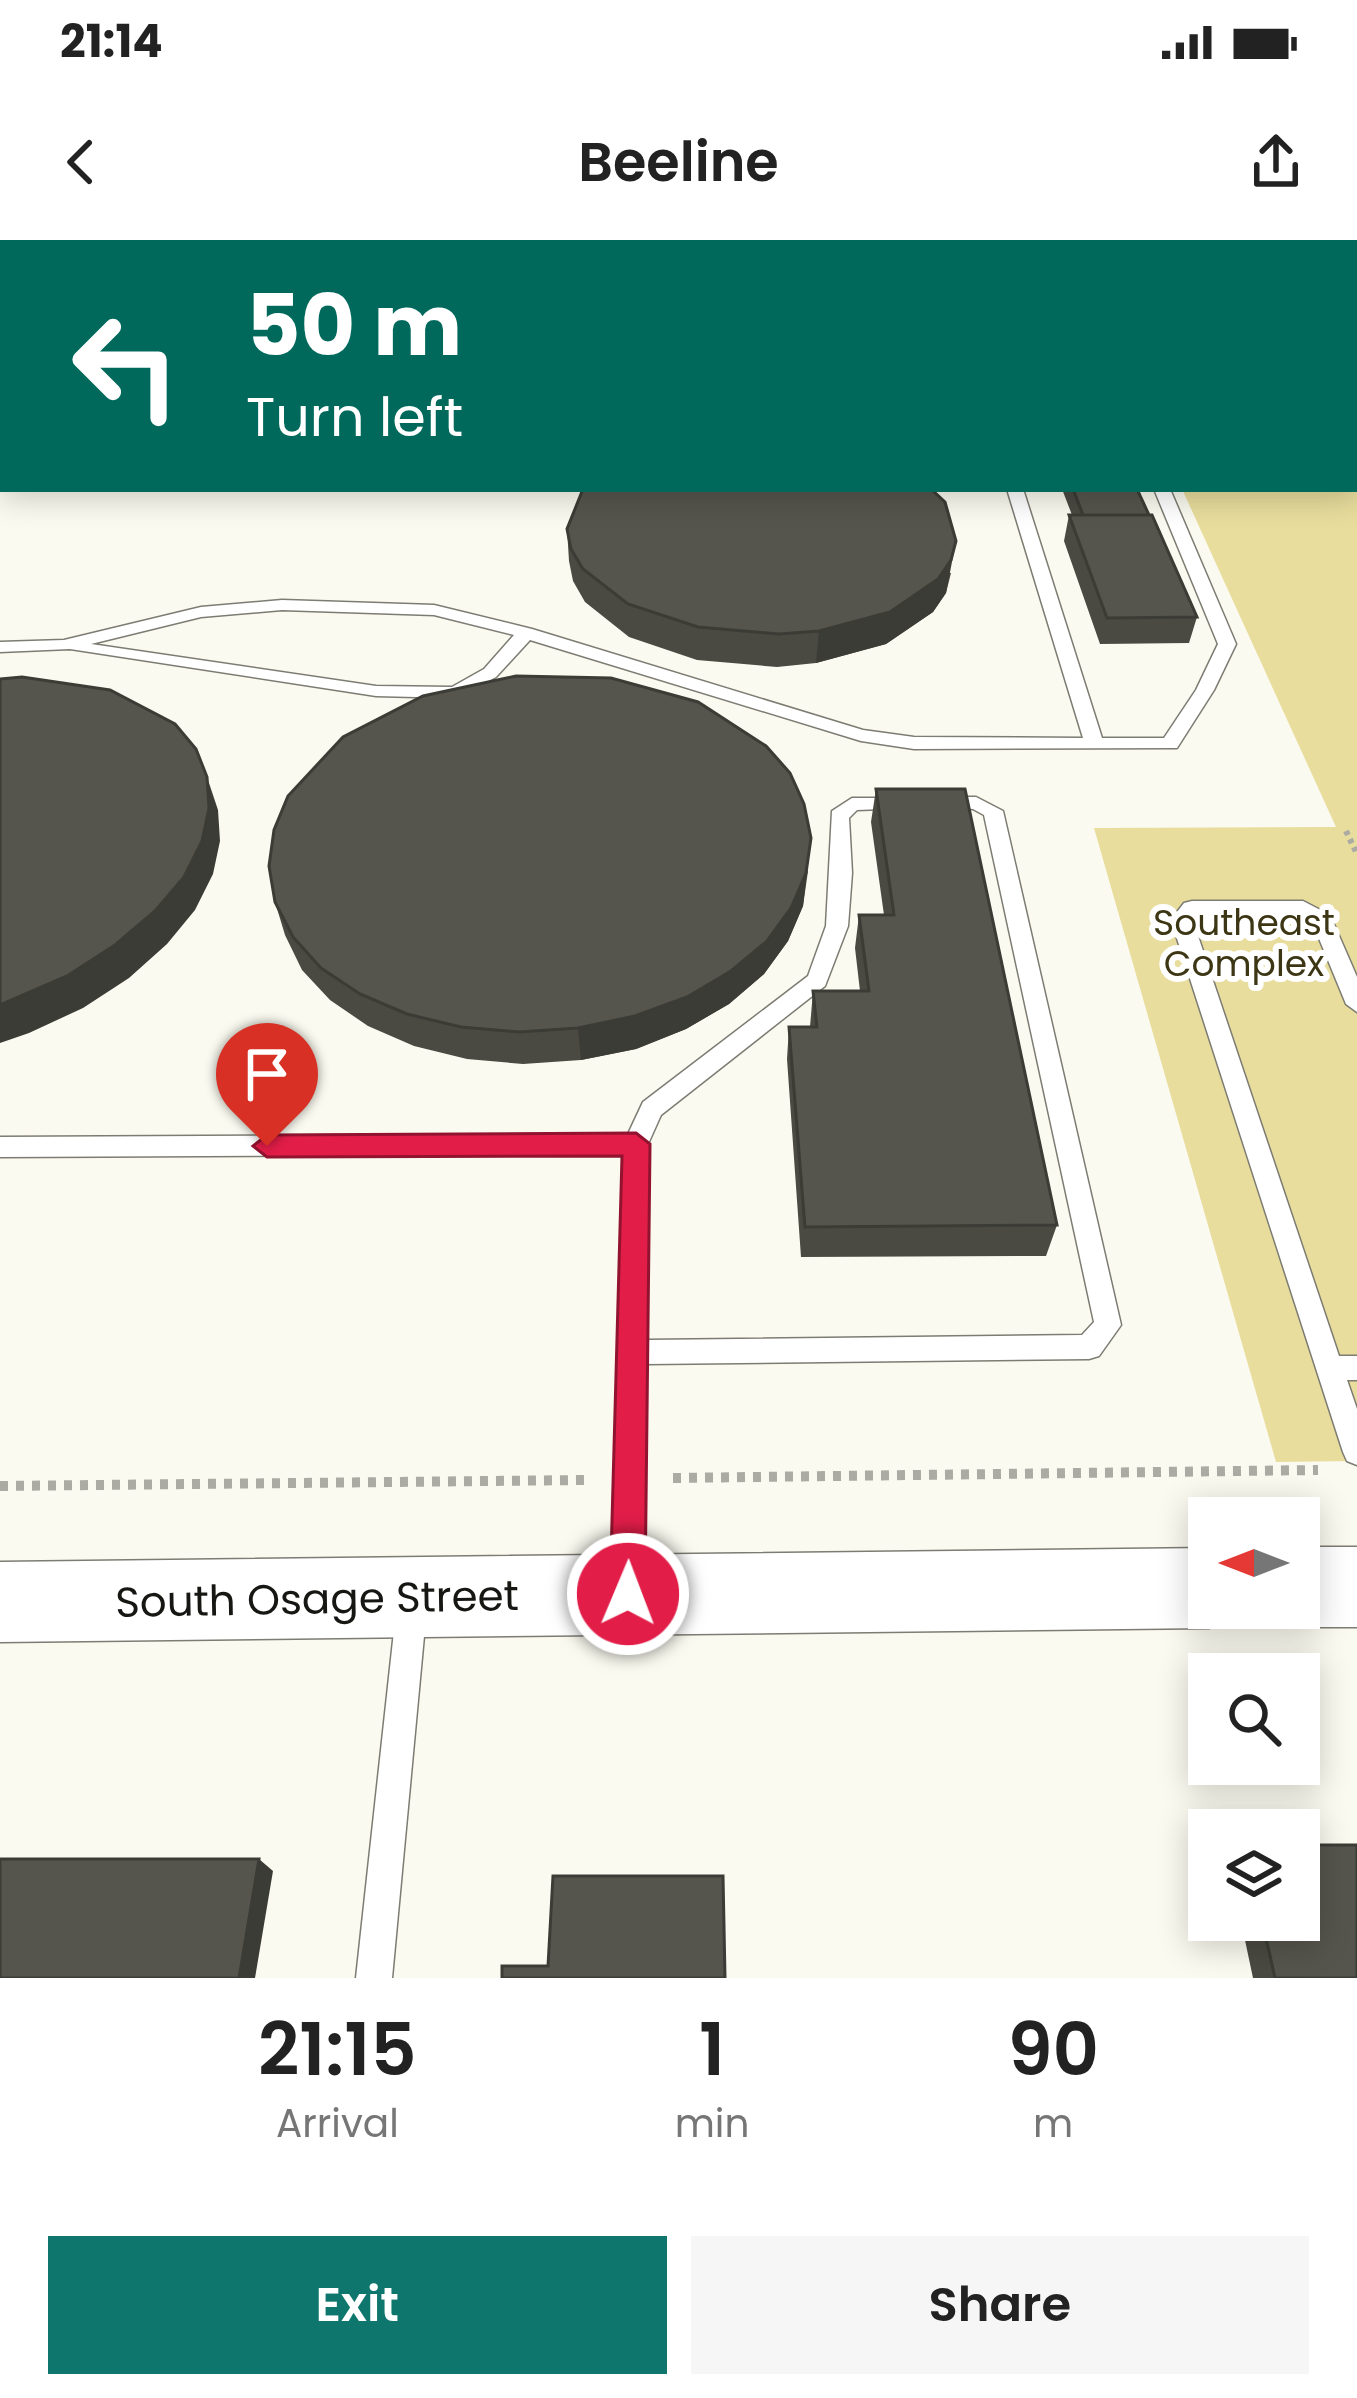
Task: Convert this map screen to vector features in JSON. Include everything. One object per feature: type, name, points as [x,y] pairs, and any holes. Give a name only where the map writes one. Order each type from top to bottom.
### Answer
[{"type":"main road","points":[[1320,1588],[1357,1587]]},
{"type":"main road","name":"South Osage Street","points":[[0,1602],[1188,1588]]},
{"type":"lane","points":[[1016,492],[1095,745]]},
{"type":"lane","points":[[64,645],[201,612],[282,605],[434,610],[526,633],[861,735],[914,743],[1170,744],[1205,690],[1227,644],[1163,492]]},
{"type":"lane","points":[[0,647],[64,645],[376,692],[456,693],[490,673],[526,633]]},
{"type":"lane","points":[[628,1594],[630,1352],[636,1144],[651,1109],[817,980],[837,926],[842,873],[839,816],[852,804],[976,803],[993,812],[1108,1325],[1089,1347],[630,1352]]},
{"type":"lane","points":[[1357,1004],[1322,920],[1303,908],[1192,908],[1182,920],[1343,1368],[1357,1452]]},
{"type":"lane","points":[[0,1147],[636,1144]]},
{"type":"lane","points":[[374,1978],[413,1598]]},
{"type":"path","points":[[1346,831],[1357,854]]},
{"type":"green space","name":"Southeast Complex","points":[[1183,492],[1357,492],[1357,1461],[1276,1462],[1094,828],[1336,827]]},
{"type":"building","points":[[582,492],[934,492],[945,502],[956,541],[951,560],[938,579],[890,612],[819,631],[779,634],[698,627],[628,604],[583,569],[571,549],[567,529]]},
{"type":"building","points":[[1074,492],[1138,492],[1149,515],[1083,515]]},
{"type":"building","points":[[1069,515],[1152,515],[1197,617],[1107,618]]},
{"type":"building","points":[[516,676],[611,678],[698,702],[766,746],[790,773],[804,804],[811,838],[806,873],[791,908],[767,941],[731,971],[687,997],[635,1016],[578,1028],[519,1032],[461,1027],[407,1014],[360,994],[321,968],[293,937],[275,902],[269,866],[274,830],[288,796],[343,737],[423,696]]},
{"type":"building","points":[[22,677],[110,690],[175,724],[196,749],[207,777],[209,808],[202,841],[184,877],[155,911],[67,976],[0,1005],[0,679]]},
{"type":"building","points":[[876,789],[965,789],[1057,1225],[805,1227],[789,1027],[817,1027],[813,991],[869,991],[859,915],[894,915]]},
{"type":"building","points":[[1320,1845],[1357,1845],[1357,1978],[1275,1978],[1267,1941],[1320,1941]]},
{"type":"building","points":[[0,1859],[259,1859],[239,1978],[0,1978]]},
{"type":"building","points":[[553,1876],[723,1876],[725,1978],[502,1978],[502,1966],[548,1966]]},
{"type":"route","points":[[267,1146],[636,1144],[628,1594]]}]
